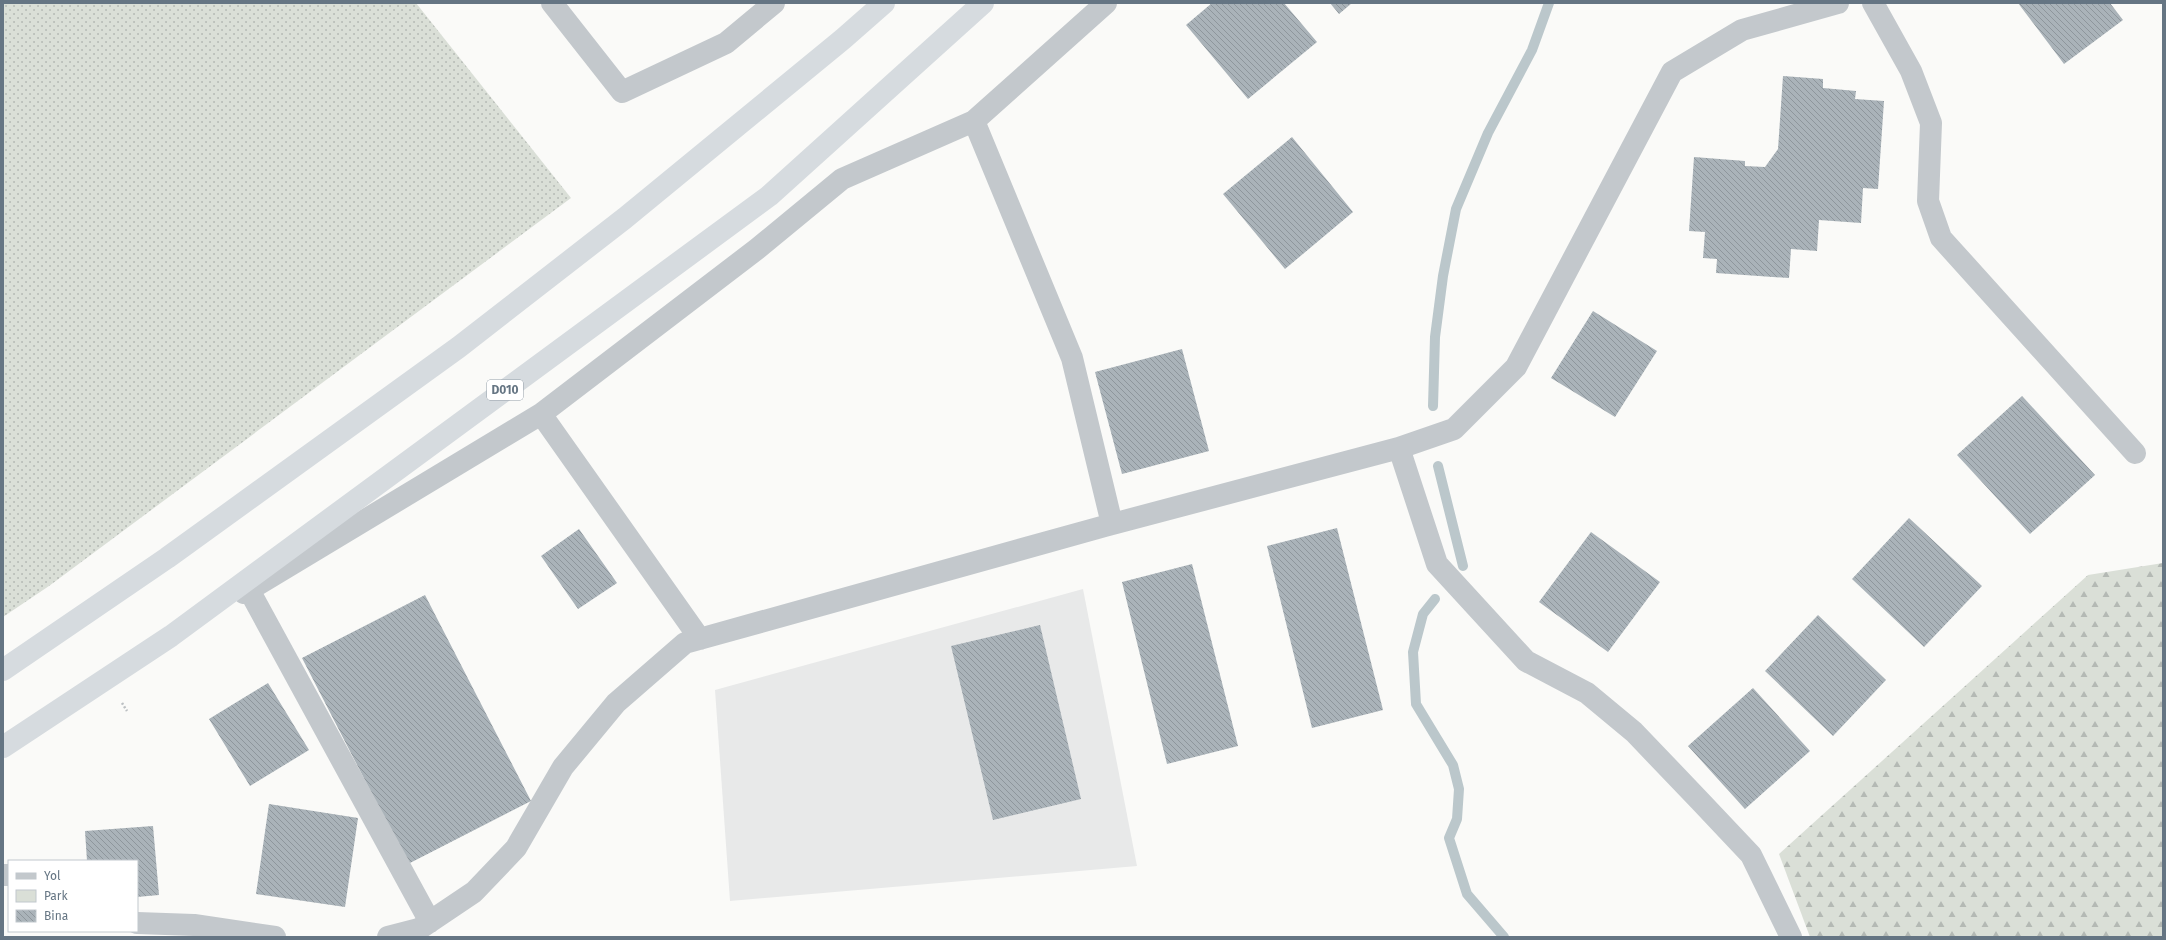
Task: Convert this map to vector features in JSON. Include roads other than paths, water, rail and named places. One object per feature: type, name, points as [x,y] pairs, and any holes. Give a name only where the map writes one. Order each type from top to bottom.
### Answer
[{"type":"highway","points":[[3,670],[167,558],[459,348],[625,218],[843,39],[884,3]]},
{"type":"highway","name":"D010","points":[[3,747],[171,636],[769,196],[982,3]]},
{"type":"street","points":[[552,3],[622,92],[726,43],[774,3]]},
{"type":"street","points":[[171,636],[541,414],[756,249],[842,179],[974,121],[1106,3]]},
{"type":"street","points":[[388,937],[419,929],[474,892],[516,848],[563,767],[616,703],[686,643],[1112,524],[1399,448],[1454,429],[1516,367],[1672,72],[1742,30],[1838,3]]},
{"type":"street","points":[[1873,3],[1912,71],[1931,123],[1928,201],[1941,238],[2135,453]]},
{"type":"street","points":[[974,121],[1072,358],[1112,524]]},
{"type":"street","points":[[541,414],[700,640]]},
{"type":"street","points":[[1399,448],[1437,564],[1526,661],[1587,693],[1634,732],[1700,800],[1751,855],[1791,937]]},
{"type":"street","points":[[249,590],[430,922]]},
{"type":"street","points":[[138,923],[194,926],[275,937]]},
{"type":"waterway","points":[[1433,406],[1435,337],[1443,276],[1456,209],[1488,133],[1532,50],[1549,3]]},
{"type":"waterway","points":[[1438,466],[1463,566]]},
{"type":"waterway","points":[[1435,599],[1423,614],[1413,652],[1416,704],[1453,765],[1459,789],[1457,819],[1449,838],[1467,894],[1504,937]]}]
